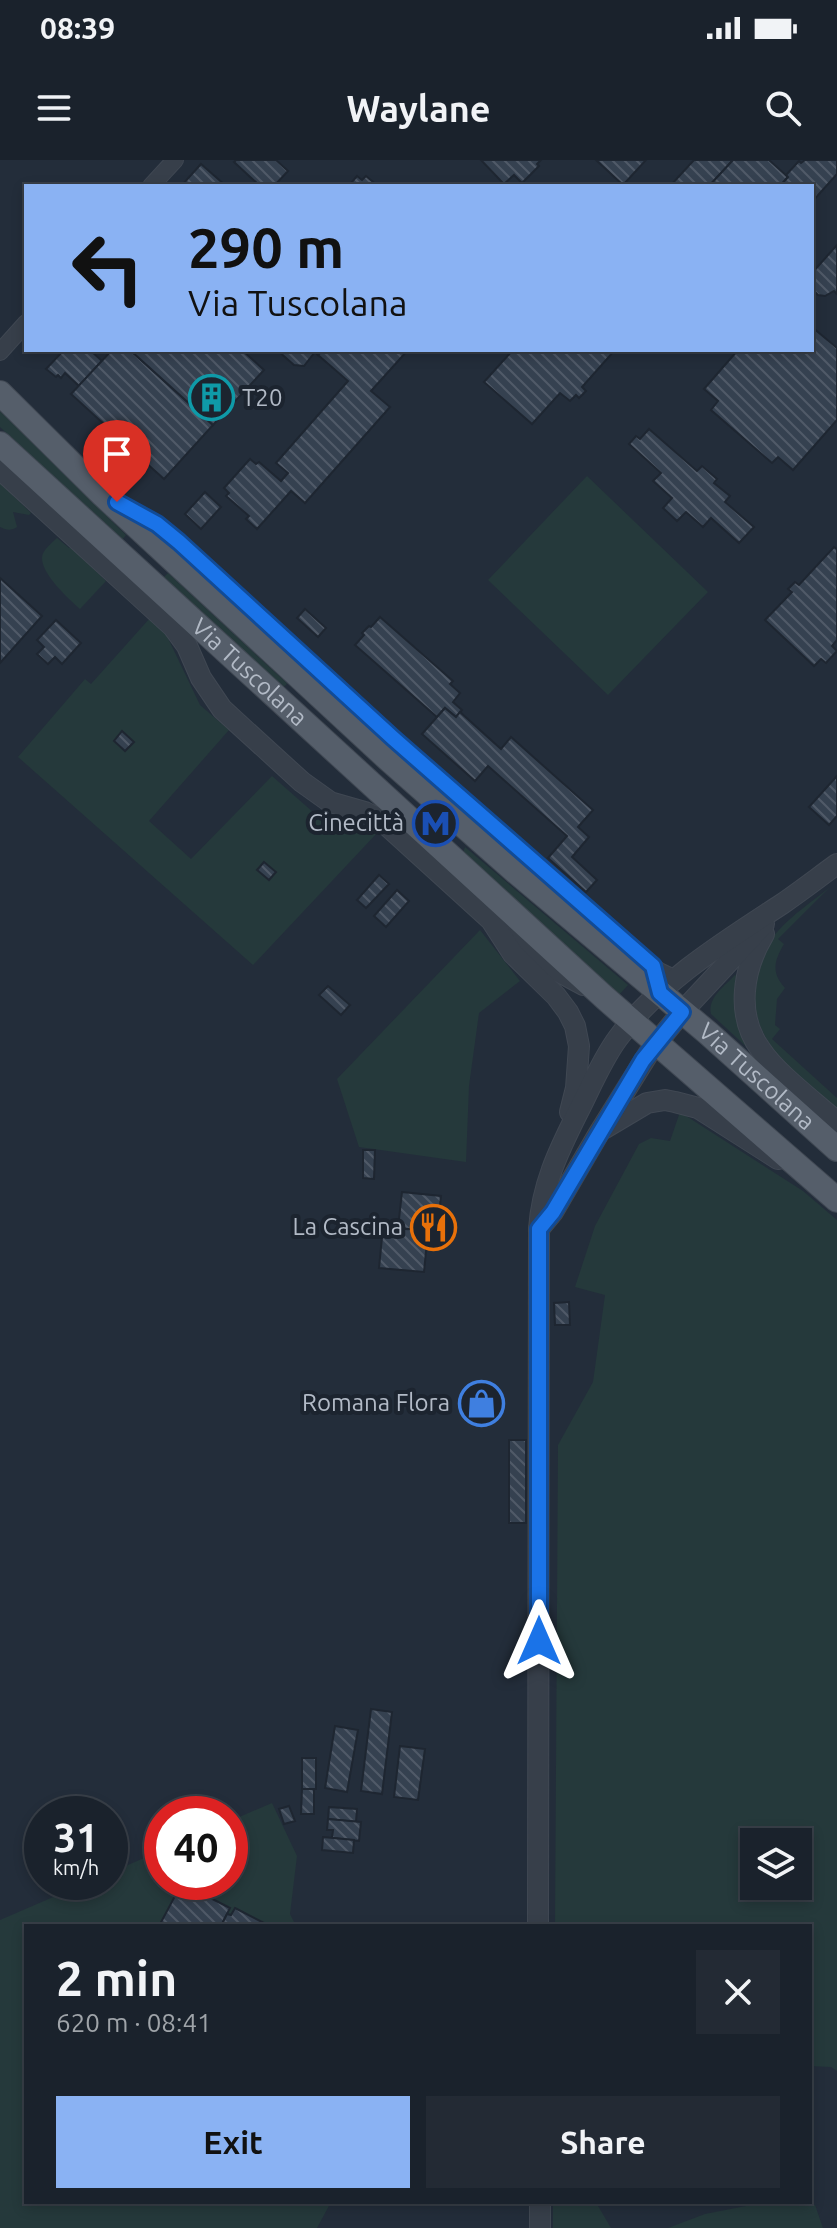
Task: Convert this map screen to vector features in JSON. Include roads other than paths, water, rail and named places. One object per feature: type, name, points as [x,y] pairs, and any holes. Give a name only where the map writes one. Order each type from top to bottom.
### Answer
[{"type":"main road","name":"Via Tuscolana","points":[[0,393],[103,495],[398,769],[515,871],[668,986],[682,1012],[837,1149]]},
{"type":"main road","name":"Via Tuscolana","points":[[0,444],[605,998],[837,1200]]},
{"type":"street","points":[[153,184],[175,160]]},
{"type":"street","points":[[0,352],[24,325]]},
{"type":"street","name":"Via Tuscolana","points":[[0,469],[173,627],[222,709],[302,782],[330,802],[381,820],[491,920],[557,973],[605,998]]},
{"type":"street","name":"Via Tuscolana","points":[[103,495],[146,517],[179,542],[394,739],[653,966],[668,986]]},
{"type":"street","points":[[553,1161],[609,1052],[632,1021],[668,986],[723,942],[837,864]]},
{"type":"street","points":[[539,1229],[553,1212],[656,1042],[783,903]]},
{"type":"street","name":"Via Tuscolana","points":[[783,903],[749,964],[744,988],[747,1018],[755,1042],[766,1057],[837,1122]]},
{"type":"street","points":[[491,920],[513,954],[565,1008],[577,1032],[579,1054],[576,1088],[553,1161],[539,1229],[538,1924]]},
{"type":"street","points":[[599,1133],[647,1103],[665,1100],[683,1103],[698,1108],[816,1182]]},
{"type":"street","points":[[540,2204],[540,2228]]},
{"type":"place","name":"T20","points":[[211,398]]},
{"type":"place","name":"Cinecittà","points":[[435,823]]},
{"type":"place","name":"La Cascina","points":[[434,1227]]},
{"type":"place","name":"Romana Flora","points":[[481,1403]]}]
